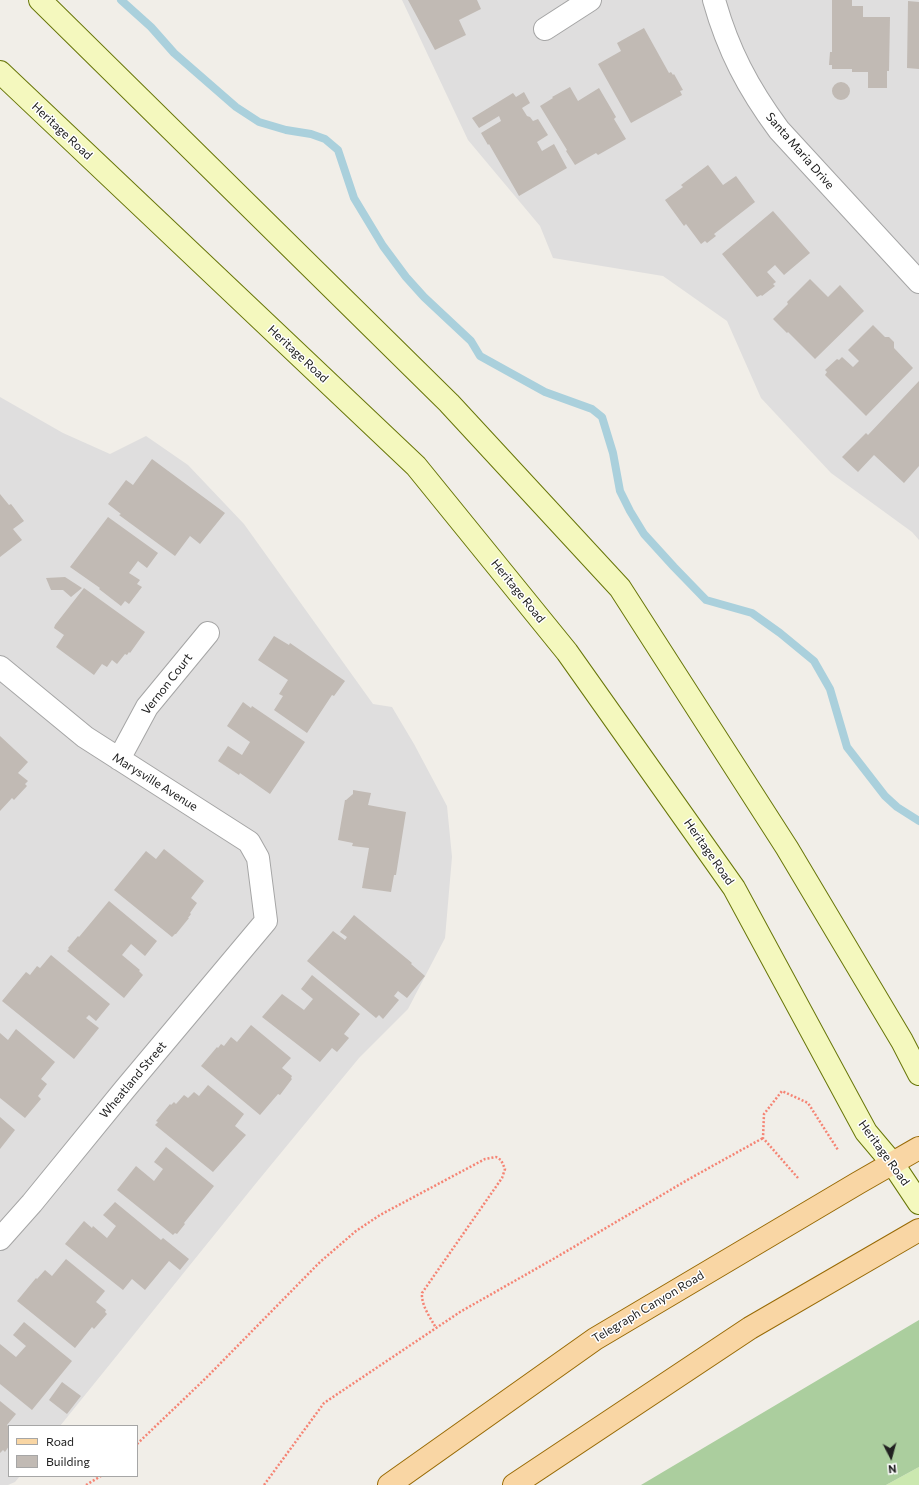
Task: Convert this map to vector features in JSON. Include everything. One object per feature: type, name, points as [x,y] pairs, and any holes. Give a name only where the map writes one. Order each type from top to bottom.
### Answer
[{"type":"main road","points":[[40,0],[449,403],[620,588],[787,848],[902,1041],[919,1074]]},
{"type":"main road","name":"Heritage Road","points":[[0,72],[421,472],[567,652],[734,888],[866,1132],[892,1164],[919,1203]]},
{"type":"main road","name":"Telegraph Canyon Road","points":[[389,1485],[595,1339],[919,1148]]},
{"type":"main road","points":[[514,1485],[750,1328],[919,1230]]},
{"type":"street","points":[[545,29],[590,0]]},
{"type":"street","name":"Santa Maria Drive","points":[[714,0],[730,50],[760,105],[779,130],[919,282]]},
{"type":"street","name":"Vernon Court","points":[[119,759],[147,707],[208,633]]},
{"type":"street","name":"Marysville Avenue","points":[[0,667],[85,737],[249,842],[258,858],[266,921]]},
{"type":"street","name":"Wheatland Street","points":[[0,1239],[32,1204],[125,1089],[266,921]]},
{"type":"path","points":[[798,1178],[763,1138],[764,1114],[782,1091],[808,1104],[838,1150]]},
{"type":"path","points":[[264,1485],[324,1403],[460,1312],[689,1179],[763,1138]]},
{"type":"path","points":[[138,1443],[206,1378],[320,1262],[356,1232],[387,1211],[485,1159],[496,1156],[501,1160],[505,1169],[502,1178],[422,1293],[421,1298],[436,1328]]},
{"type":"path","points":[[86,1485],[99,1477]]},
{"type":"shaded area","points":[[402,0],[919,0],[919,540],[912,532],[831,473],[761,398],[727,321],[663,276],[553,258],[540,226],[468,140]]},
{"type":"shaded area","points":[[0,397],[63,433],[110,454],[146,436],[188,465],[244,524],[373,704],[392,707],[414,744],[447,806],[452,857],[445,938],[408,1009],[359,1058],[61,1425],[8,1425],[8,1477],[19,1477],[15,1482],[8,1485],[0,1485]]},
{"type":"green space","points":[[919,1320],[919,1467],[886,1485],[641,1485]]},
{"type":"green space","points":[[919,1467],[919,1485],[886,1485]]},
{"type":"building","points":[[408,0],[477,0],[481,9],[459,20],[466,35],[435,50]]},
{"type":"building","points":[[832,0],[852,0],[852,6],[863,6],[863,17],[890,17],[889,71],[887,71],[887,88],[868,88],[868,72],[852,72],[852,69],[832,69],[832,65],[829,65],[830,52],[832,52]]},
{"type":"building","points":[[908,1],[919,2],[919,69],[907,68]]},
{"type":"building","points":[[644,28],[669,73],[671,72],[673,75],[674,74],[683,90],[680,91],[682,95],[631,123],[598,64],[621,51],[617,43]]},
{"type":"building","points":[[837,82],[845,82],[850,87],[848,98],[845,100],[837,100],[832,95],[832,87]]},
{"type":"building","points":[[570,87],[578,101],[599,88],[616,117],[614,119],[626,139],[598,155],[596,153],[575,165],[540,106]]},
{"type":"building","points":[[524,92],[530,103],[522,108],[527,116],[533,121],[538,119],[548,135],[537,142],[542,151],[554,144],[567,168],[519,196],[481,133],[501,121],[499,116],[479,128],[472,118],[513,93],[516,97]]},
{"type":"building","points":[[708,165],[723,185],[736,176],[755,202],[714,234],[716,236],[707,243],[705,241],[701,244],[686,224],[684,226],[665,200],[683,187],[681,185]]},
{"type":"building","points":[[773,211],[810,253],[784,275],[775,265],[767,272],[776,282],[773,284],[775,286],[762,296],[757,297],[722,254]]},
{"type":"building","points":[[810,279],[828,297],[840,285],[864,311],[815,359],[773,319],[788,304],[787,302]]},
{"type":"building","points":[[873,325],[885,337],[889,337],[894,342],[894,348],[913,368],[866,416],[825,375],[827,372],[825,370],[837,359],[839,360],[842,357],[853,367],[859,361],[848,350]]},
{"type":"building","points":[[919,381],[919,466],[904,483],[874,455],[858,472],[842,457],[866,433],[868,435]]},
{"type":"building","points":[[152,459],[225,513],[200,544],[190,536],[175,556],[119,515],[121,514],[108,504],[126,480],[133,485]]},
{"type":"building","points":[[0,494],[9,505],[11,504],[24,521],[13,529],[22,540],[0,557]]},
{"type":"building","points":[[108,517],[158,553],[147,568],[138,561],[129,573],[140,580],[137,584],[142,587],[129,604],[125,601],[121,606],[99,589],[100,588],[70,567]]},
{"type":"building","points":[[65,577],[82,588],[71,597],[63,590],[51,590],[46,578]]},
{"type":"building","points":[[84,588],[145,632],[130,653],[129,652],[127,655],[125,654],[117,664],[112,660],[107,667],[102,664],[94,675],[56,647],[64,635],[54,628],[55,625]]},
{"type":"building","points":[[274,636],[289,645],[290,643],[345,681],[334,696],[332,695],[307,733],[274,710],[283,696],[279,694],[288,680],[258,660]]},
{"type":"building","points":[[243,702],[251,708],[252,706],[305,742],[270,794],[240,773],[239,775],[218,761],[228,746],[242,755],[250,742],[227,726]]},
{"type":"building","points":[[0,736],[28,762],[18,773],[28,781],[25,784],[27,786],[14,800],[12,798],[0,811]]},
{"type":"building","points":[[353,790],[371,793],[368,805],[406,812],[396,875],[394,875],[391,892],[362,888],[369,848],[352,846],[353,843],[338,840],[345,800],[353,794]]},
{"type":"building","points":[[164,849],[204,881],[191,898],[197,903],[190,913],[189,918],[172,937],[114,890],[146,851],[156,859]]},
{"type":"building","points":[[109,901],[157,941],[145,956],[131,944],[122,955],[140,970],[139,971],[143,975],[124,998],[67,951],[78,936],[79,937]]},
{"type":"building","points":[[354,915],[412,963],[411,964],[425,976],[407,998],[398,991],[394,996],[399,1000],[383,1019],[379,1015],[376,1018],[307,961],[333,931],[345,940],[347,937],[340,932]]},
{"type":"building","points":[[51,955],[110,1004],[96,1021],[89,1015],[86,1018],[99,1028],[74,1059],[2,1001],[26,972],[30,975],[37,966],[40,968]]},
{"type":"building","points":[[312,975],[360,1014],[344,1034],[349,1038],[337,1052],[332,1048],[320,1062],[262,1017],[282,994],[304,1010],[313,999],[301,989]]},
{"type":"building","points":[[251,1025],[291,1058],[282,1068],[292,1076],[292,1079],[280,1095],[278,1094],[260,1115],[201,1066],[217,1047],[218,1048],[221,1044],[224,1046],[231,1037],[237,1042]]},
{"type":"building","points":[[16,1029],[55,1062],[41,1079],[47,1084],[38,1096],[41,1099],[25,1118],[0,1098],[0,1033],[8,1040]]},
{"type":"building","points":[[208,1085],[244,1114],[235,1126],[246,1135],[213,1172],[155,1125],[158,1122],[156,1121],[170,1104],[171,1105],[174,1102],[176,1104],[184,1095],[188,1098],[194,1092],[199,1096]]},
{"type":"building","points":[[0,1117],[15,1130],[0,1149]]},
{"type":"building","points":[[166,1147],[214,1186],[177,1234],[175,1233],[173,1235],[117,1190],[136,1166],[154,1181],[163,1169],[154,1162]]},
{"type":"building","points":[[115,1202],[161,1240],[163,1238],[189,1259],[180,1270],[169,1261],[145,1290],[132,1279],[123,1290],[65,1244],[84,1221],[92,1228],[93,1226],[107,1238],[116,1226],[103,1215]]},
{"type":"building","points":[[66,1259],[105,1291],[96,1302],[106,1310],[105,1312],[107,1314],[94,1329],[92,1327],[75,1348],[17,1301],[36,1278],[37,1279],[45,1270],[52,1276]]},
{"type":"building","points":[[24,1322],[72,1361],[32,1410],[0,1384],[0,1344],[16,1357],[26,1346],[13,1335]]},
{"type":"building","points":[[62,1382],[81,1396],[67,1414],[49,1400]]},
{"type":"building","points":[[0,1401],[16,1414],[7,1425],[8,1448],[5,1452],[3,1450],[0,1453]]},
{"type":"waterway","points":[[121,0],[151,27],[174,53],[236,107],[259,122],[286,130],[311,134],[325,139],[338,150],[354,198],[383,246],[406,277],[424,297],[471,341],[480,356],[545,392],[592,409],[602,417],[613,453],[620,491],[644,534],[706,600],[752,613],[780,633],[814,661],[830,689],[847,747],[885,796],[897,807],[919,821]]}]
